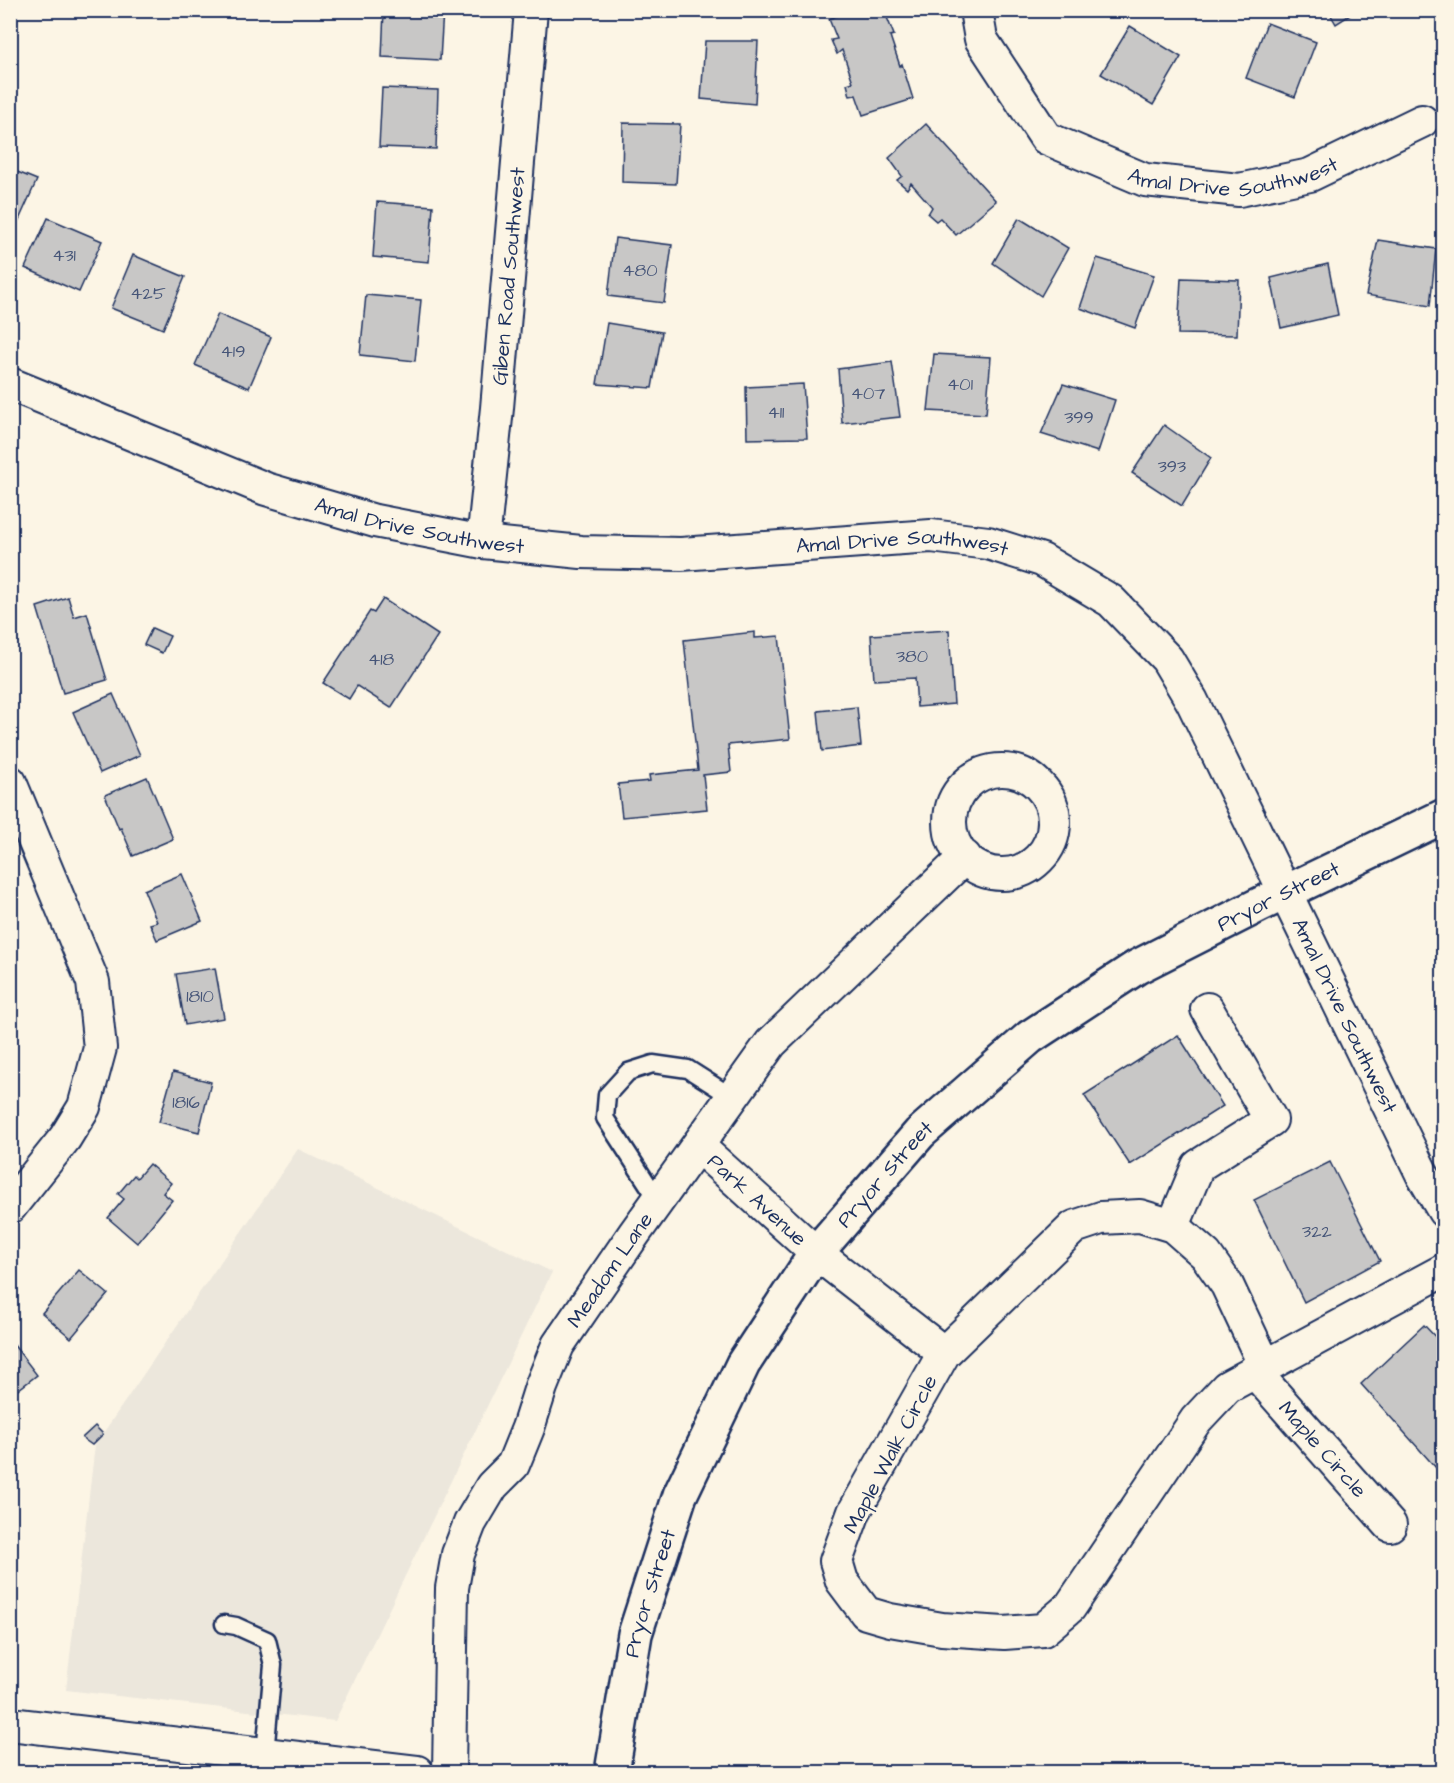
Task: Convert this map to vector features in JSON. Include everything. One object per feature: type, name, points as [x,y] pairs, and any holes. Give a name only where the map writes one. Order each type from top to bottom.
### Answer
[{"type":"main road","name":"Pryor Street","points":[[612,1773],[635,1634],[680,1495],[743,1364],[816,1253],[920,1132],[1030,1037],[1137,967],[1443,816]]},
{"type":"street","name":"Giben Road Southwest","points":[[483,542],[497,408],[531,10]]},
{"type":"street","name":"Amal Drive Southwest","points":[[976,10],[981,39],[1046,138],[1145,180],[1239,190],[1310,175],[1422,121]]},
{"type":"street","name":"Amal Drive Southwest","points":[[10,384],[266,489],[375,520],[483,542],[581,552],[681,554],[931,536],[988,543],[1042,560],[1111,601],[1167,659],[1192,701],[1422,1174],[1443,1211]]},
{"type":"street","points":[[10,782],[93,982],[100,1048],[84,1107],[65,1138],[10,1207]]},
{"type":"street","name":"Meadom Lane","points":[[449,1773],[452,1588],[458,1554],[470,1523],[492,1486],[513,1464],[558,1345],[658,1200],[771,1043],[965,857]]},
{"type":"street","points":[[1173,1226],[1198,1166],[1271,1120],[1207,1009]]},
{"type":"street","name":"Park Avenue","points":[[698,1146],[816,1253],[944,1353]]},
{"type":"street","name":"Maple Walk Circle","points":[[1260,1369],[1227,1285],[1206,1255],[1173,1226],[1140,1216],[1101,1218],[1074,1227],[944,1353],[854,1512],[836,1561],[842,1581],[866,1613],[890,1620],[942,1629],[1004,1633],[1043,1630],[1070,1607],[1196,1420],[1227,1387],[1443,1270]]},
{"type":"street","name":"Maple Circle","points":[[1260,1369],[1390,1525]]},
{"type":"street","points":[[10,1724],[265,1754],[327,1767],[417,1773]]},
{"type":"lane","points":[[658,1200],[605,1118],[607,1095],[628,1072],[653,1064],[688,1069],[732,1097]]},
{"type":"lane","points":[[224,1624],[236,1626],[267,1640],[273,1665],[265,1754]]},
{"type":"shaded area","points":[[298,1149],[552,1272],[335,1721],[66,1690],[95,1445]]},
{"type":"building","points":[[384,10],[443,10],[440,60],[382,57]]},
{"type":"building","points":[[715,10],[759,10],[759,13]]},
{"type":"building","points":[[852,10],[884,10],[894,35],[890,36],[913,99],[863,115],[856,95],[850,96],[847,84],[853,82],[842,50],[837,54],[831,40],[837,39],[829,19]]},
{"type":"building","points":[[1328,10],[1358,10],[1336,24]]},
{"type":"building","points":[[1267,23],[1316,42],[1295,97],[1246,78]]},
{"type":"building","points":[[1130,26],[1181,57],[1153,105],[1101,74]]},
{"type":"building","points":[[705,41],[758,41],[755,104],[701,99]]},
{"type":"building","points":[[382,88],[438,90],[436,149],[379,147]]},
{"type":"building","points":[[623,123],[680,124],[676,184],[622,182]]},
{"type":"building","points":[[926,124],[996,201],[956,235],[940,218],[936,221],[928,214],[932,207],[911,183],[907,189],[897,180],[902,176],[889,158]]},
{"type":"building","points":[[10,169],[37,180],[13,233],[10,232]]},
{"type":"building","points":[[377,202],[433,206],[429,262],[373,257]]},
{"type":"building","points":[[48,218],[102,241],[79,292],[25,268]]},
{"type":"building","points":[[1019,218],[1068,248],[1041,296],[993,263]]},
{"type":"building","points":[[615,238],[672,245],[664,303],[608,296]]},
{"type":"building","points":[[1378,240],[1436,249],[1430,306],[1366,295]]},
{"type":"building","points":[[133,255],[185,277],[163,329],[111,308]]},
{"type":"building","points":[[1097,258],[1154,275],[1135,328],[1080,308]]},
{"type":"building","points":[[1328,264],[1338,315],[1281,328],[1271,278]]},
{"type":"building","points":[[1181,278],[1239,280],[1237,335],[1178,334]]},
{"type":"building","points":[[366,295],[421,300],[415,361],[360,355]]},
{"type":"building","points":[[218,314],[271,337],[249,388],[195,365]]},
{"type":"building","points":[[607,323],[662,332],[652,388],[597,384]]},
{"type":"building","points":[[934,354],[991,357],[986,414],[928,411]]},
{"type":"building","points":[[892,362],[900,417],[842,423],[838,369]]},
{"type":"building","points":[[803,384],[807,438],[747,439],[746,387]]},
{"type":"building","points":[[1063,384],[1115,400],[1098,452],[1041,434]]},
{"type":"building","points":[[1164,425],[1211,458],[1182,506],[1132,473]]},
{"type":"building","points":[[68,597],[74,617],[87,613],[107,680],[63,693],[37,607]]},
{"type":"building","points":[[383,599],[438,635],[391,708],[357,686],[349,699],[323,683],[370,611],[374,613]]},
{"type":"building","points":[[152,628],[170,636],[162,653],[144,645]]},
{"type":"building","points":[[949,630],[954,704],[917,707],[915,678],[874,680],[871,635]]},
{"type":"building","points":[[755,632],[755,638],[779,636],[790,739],[728,745],[731,772],[703,775],[707,809],[622,817],[618,784],[650,781],[649,775],[698,770],[684,640]]},
{"type":"building","points":[[113,694],[140,755],[100,773],[73,712]]},
{"type":"building","points":[[857,707],[861,746],[822,751],[818,711]]},
{"type":"building","points":[[147,777],[173,839],[133,856],[105,795]]},
{"type":"building","points":[[182,874],[202,921],[157,940],[150,924],[157,922],[144,890]]},
{"type":"building","points":[[215,968],[224,1018],[185,1025],[176,974]]},
{"type":"building","points":[[10,1030],[16,1033],[10,1044]]},
{"type":"building","points":[[1178,1035],[1223,1106],[1130,1165],[1084,1095]]},
{"type":"building","points":[[173,1072],[211,1082],[199,1132],[159,1122]]},
{"type":"building","points":[[1330,1162],[1380,1261],[1304,1302],[1254,1200]]},
{"type":"building","points":[[149,1164],[171,1183],[163,1193],[172,1200],[137,1243],[108,1218],[124,1199],[118,1194],[134,1175],[137,1178]]},
{"type":"building","points":[[79,1270],[108,1294],[71,1338],[42,1313]]},
{"type":"building","points":[[1424,1325],[1444,1346],[1444,1463],[1437,1469],[1361,1384]]},
{"type":"building","points":[[13,1344],[37,1375],[10,1396],[10,1346]]},
{"type":"building","points":[[95,1426],[103,1434],[92,1445],[82,1438]]}]
